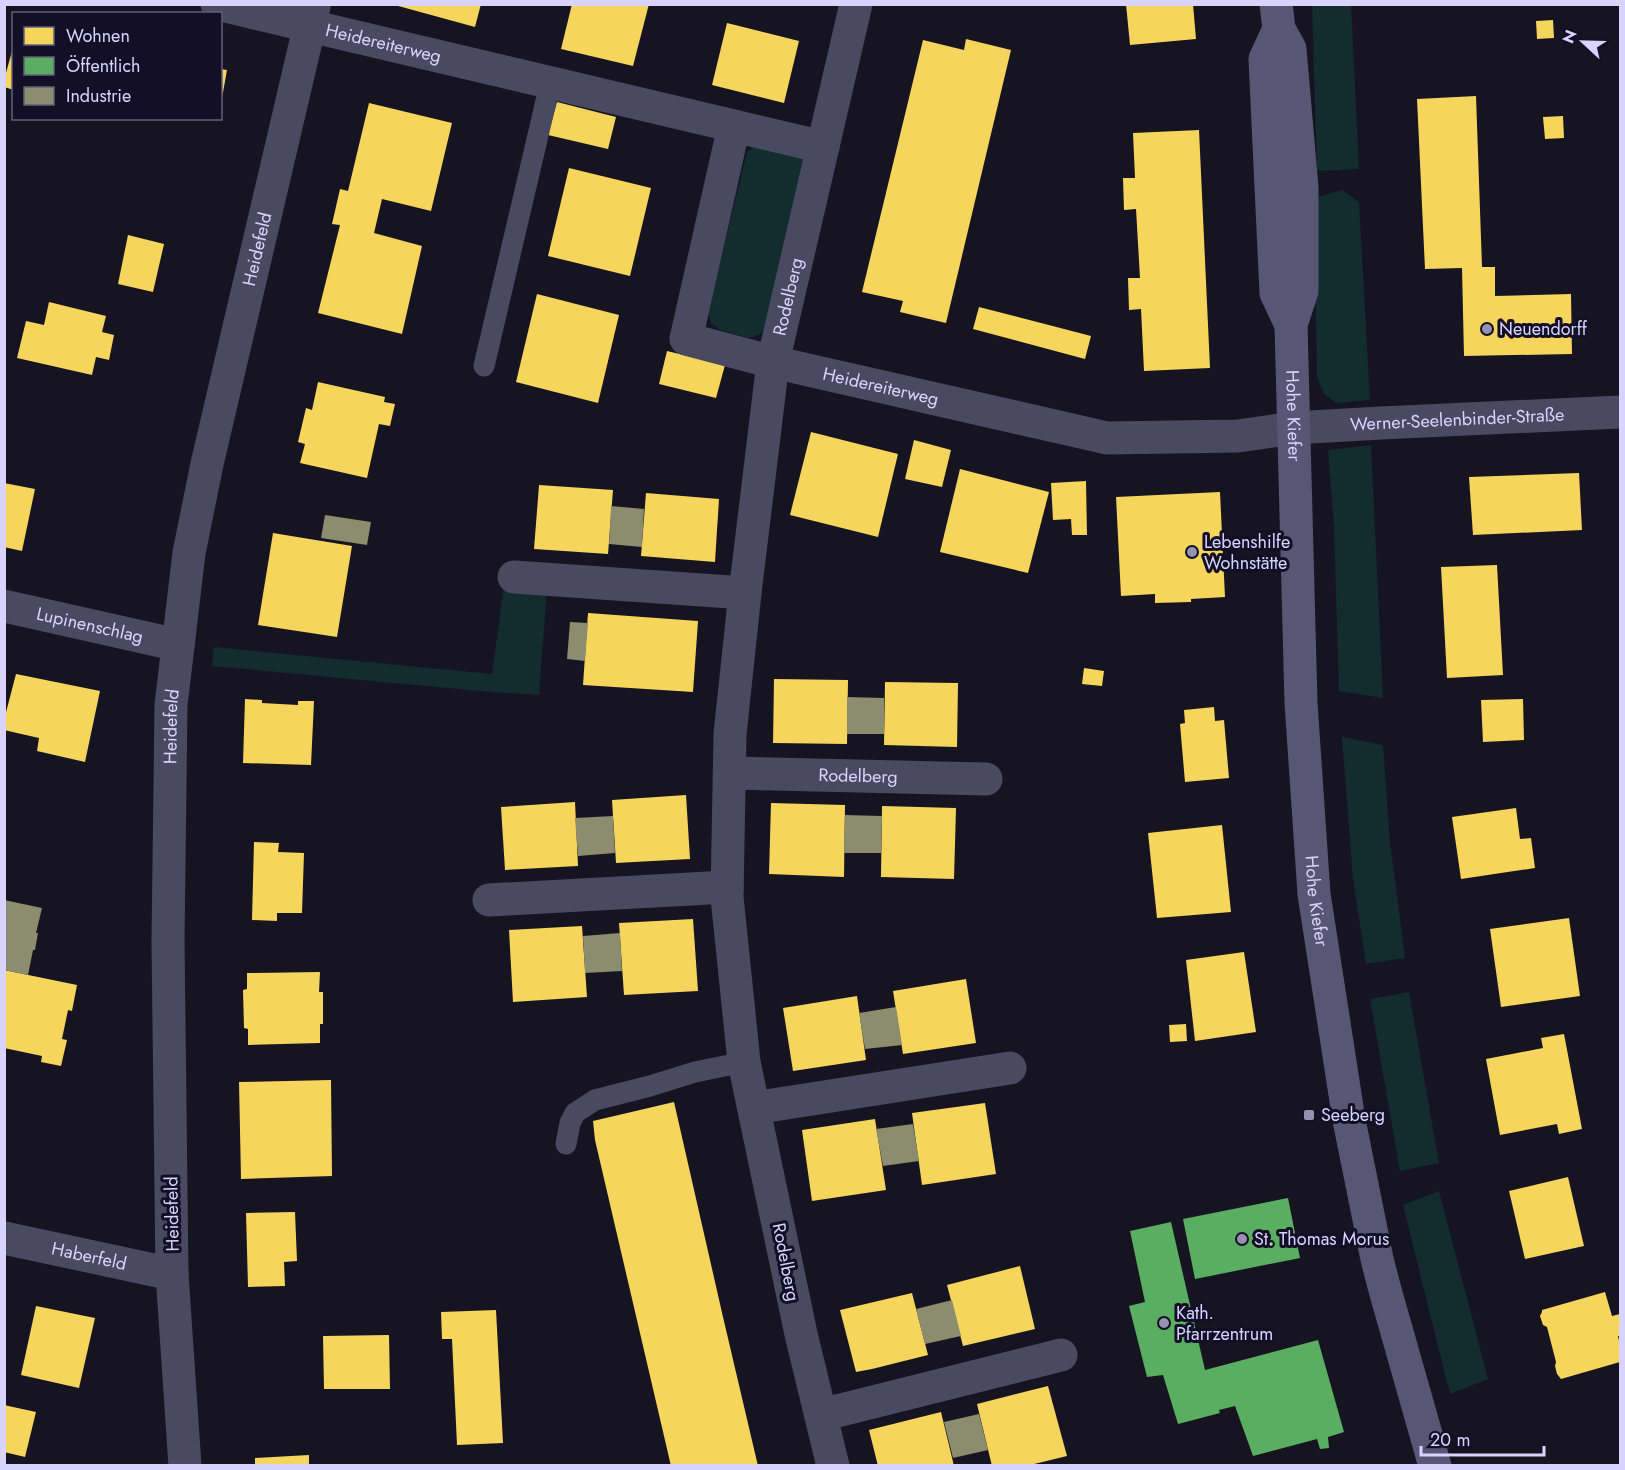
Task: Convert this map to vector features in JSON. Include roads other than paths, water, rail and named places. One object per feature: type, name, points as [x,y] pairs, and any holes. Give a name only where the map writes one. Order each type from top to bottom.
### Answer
[{"type":"street","name":"Heidereiterweg","points":[[217,4],[312,16],[550,84],[823,147]]},
{"type":"street","name":"Rodelberg","points":[[833,1466],[801,1334],[744,1062],[727,887],[730,734],[773,362],[856,4]]},
{"type":"street","name":"Heidefeld","points":[[185,1466],[172,1274],[168,917],[171,705],[189,553],[207,464],[312,16]]},
{"type":"street","name":"Hohe Kiefer","points":[[1277,17],[1290,49],[1302,188],[1302,291],[1291,325],[1301,703],[1314,894],[1349,1120],[1377,1259],[1435,1466]]},
{"type":"street","name":"Heidereiterweg","points":[[734,126],[686,339],[773,362],[1107,438],[1238,436],[1293,428]]},
{"type":"street","name":"Werner-Seelenbinder-Straße","points":[[1293,428],[1620,412]]},
{"type":"street","points":[[514,577],[745,593]]},
{"type":"street","name":"Lupinenschlag","points":[[4,606],[178,645]]},
{"type":"street","name":"Rodelberg","points":[[730,773],[986,779]]},
{"type":"street","points":[[489,900],[727,887]]},
{"type":"street","points":[[754,1108],[1010,1068]]},
{"type":"street","name":"Haberfeld","points":[[4,1238],[172,1274]]},
{"type":"street","points":[[821,1415],[1061,1355]]},
{"type":"lane","points":[[484,366],[550,84]]},
{"type":"lane","points":[[566,1144],[570,1123],[575,1113],[595,1100],[695,1072],[744,1062]]},
{"type":"place","name":"Neuendorff","points":[[1487,329]]},
{"type":"place","name":"Lebenshilfe Wohnstätte","points":[[1192,552]]},
{"type":"place","name":"Seeberg","points":[[1309,1115]]},
{"type":"place","name":"St. Thomas Morus","points":[[1242,1239]]},
{"type":"place","name":"Kath. Pfarrzentrum","points":[[1164,1323]]}]
